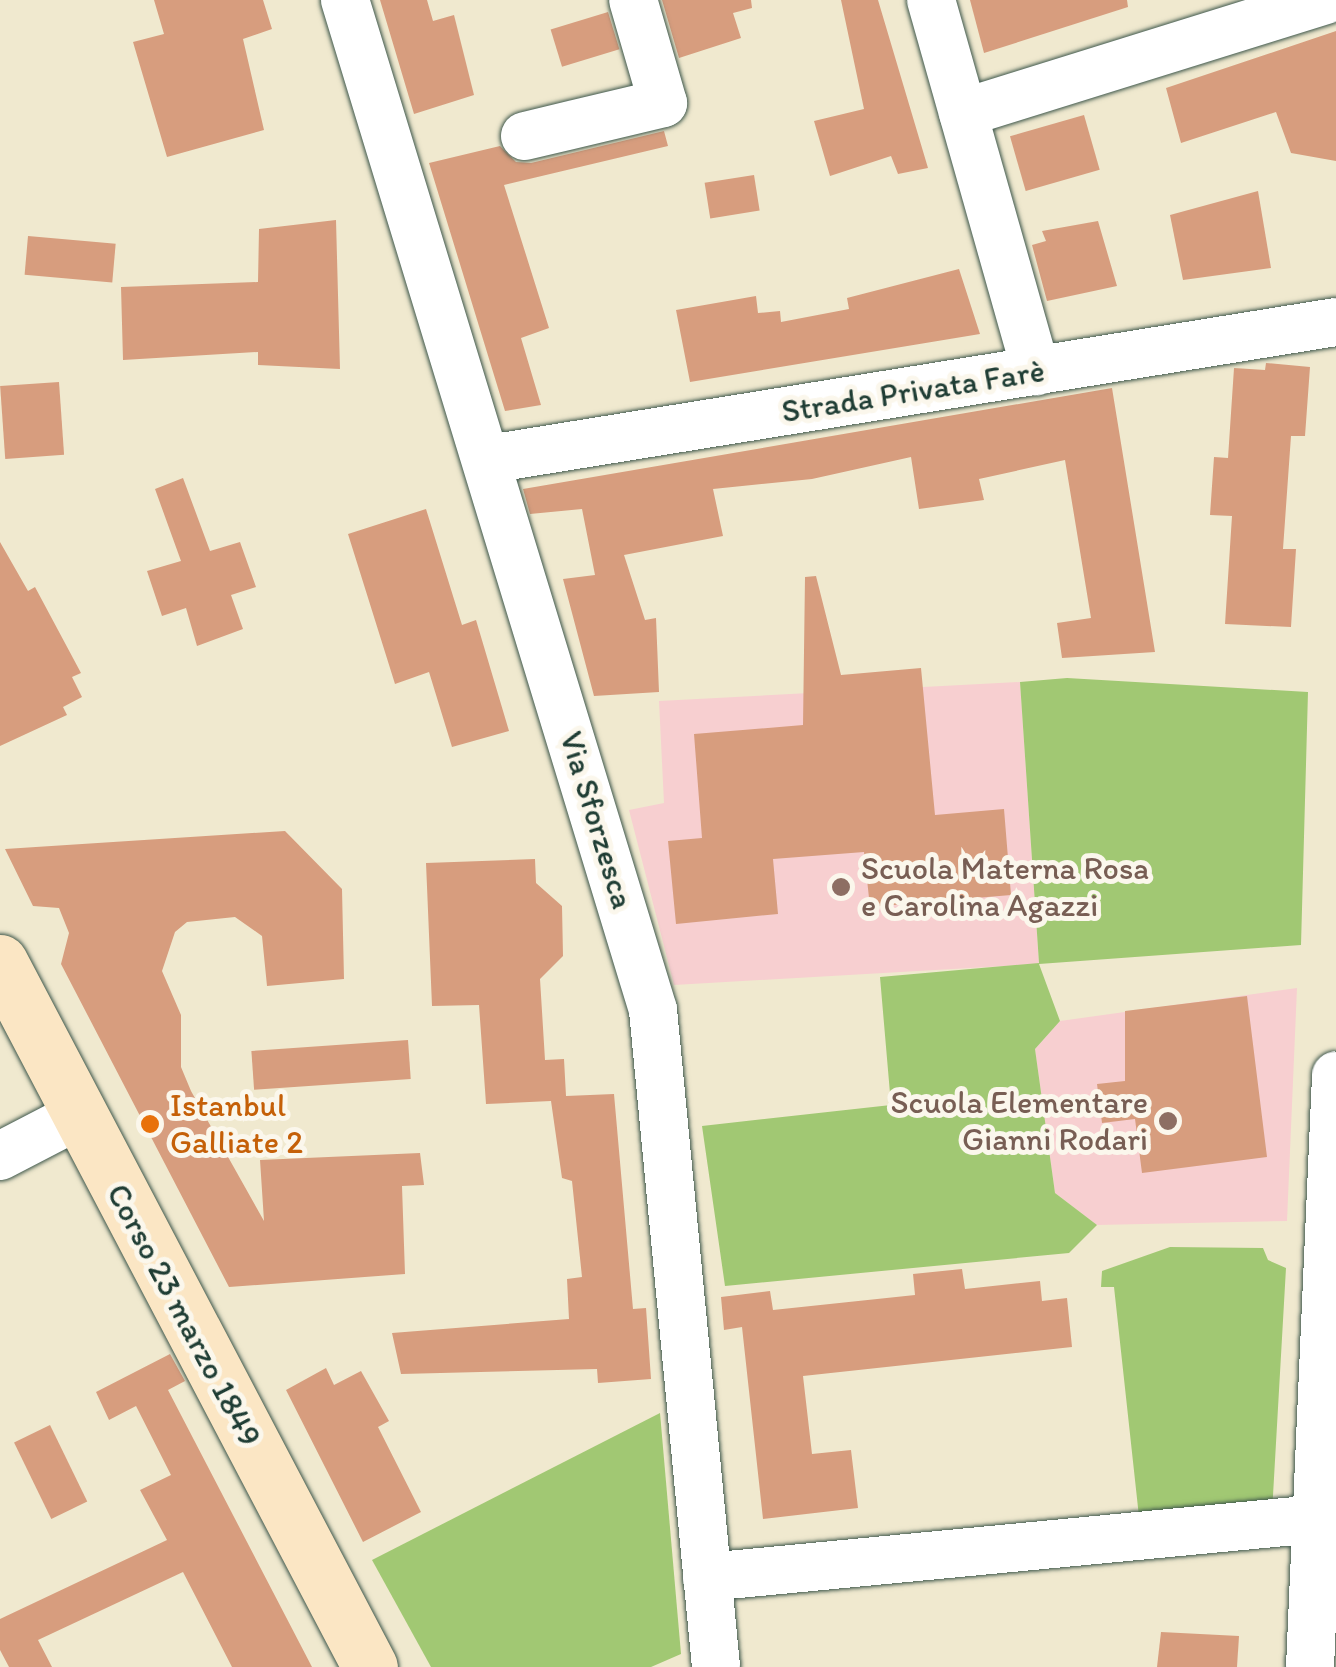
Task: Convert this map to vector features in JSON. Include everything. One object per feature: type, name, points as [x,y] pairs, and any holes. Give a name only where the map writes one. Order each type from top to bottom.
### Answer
[{"type":"main road","name":"Corso 23 marzo 1849","points":[[0,962],[370,1667]]},
{"type":"street","name":"Via Sforzesca","points":[[346,0],[654,1010],[716,1667]]},
{"type":"street","points":[[525,136],[662,103],[633,0]]},
{"type":"street","points":[[931,0],[1036,371]]},
{"type":"street","points":[[963,114],[1326,0]]},
{"type":"street","name":"Strada Privata Farè","points":[[489,459],[1336,322]]},
{"type":"street","points":[[1310,1667],[1336,1076]]},
{"type":"street","points":[[0,1156],[79,1116]]},
{"type":"street","points":[[707,1577],[1316,1518]]},
{"type":"shaded area","name":"Scuola Materna Rosa e Carolina Agazzi","points":[[1020,682],[1039,964],[674,985],[629,810],[664,803],[659,701]]},
{"type":"shaded area","name":"Scuola Elementare Gianni Rodari","points":[[1297,988],[1287,1221],[1097,1225],[1055,1193],[1035,1049],[1060,1021]]},
{"type":"green space","points":[[1067,678],[1308,692],[1301,945],[1039,964],[1060,1021],[1035,1049],[1055,1193],[1097,1225],[1069,1253],[725,1286],[702,1126],[891,1105],[880,977],[1039,963],[1020,682]]},
{"type":"green space","points":[[1170,1247],[1263,1248],[1268,1260],[1286,1268],[1272,1513],[1140,1526],[1114,1287],[1101,1287],[1102,1271]]},
{"type":"green space","points":[[660,1413],[681,1654],[651,1667],[431,1667],[372,1560]]},
{"type":"building","points":[[154,0],[263,0],[272,29],[243,39],[264,130],[167,157],[133,42],[164,34]]},
{"type":"building","points":[[380,0],[427,0],[433,21],[454,15],[474,95],[414,114]]},
{"type":"building","points":[[662,0],[751,0],[752,8],[733,13],[741,38],[679,58]]},
{"type":"building","points":[[841,0],[878,0],[928,168],[898,174],[891,156],[830,176],[814,121],[864,109]]},
{"type":"building","points":[[970,0],[1127,0],[1128,7],[984,53]]},
{"type":"building","points":[[608,12],[619,49],[562,67],[551,30]]},
{"type":"building","points":[[1336,31],[1336,161],[1291,153],[1276,112],[1181,143],[1166,88]]},
{"type":"building","points":[[1084,115],[1100,170],[1026,191],[1010,136]]},
{"type":"building","points":[[664,131],[668,146],[504,185],[549,328],[521,338],[541,405],[505,411],[429,163],[500,146],[516,162],[531,163]]},
{"type":"building","points":[[754,175],[760,211],[710,218],[705,183]]},
{"type":"building","points":[[1258,191],[1271,268],[1183,280],[1170,215]]},
{"type":"building","points":[[336,220],[340,369],[258,365],[258,352],[123,360],[121,287],[258,282],[259,229]]},
{"type":"building","points":[[1098,221],[1117,286],[1047,301],[1032,245],[1046,241],[1042,231]]},
{"type":"building","points":[[28,236],[116,244],[112,283],[25,275]]},
{"type":"building","points":[[959,269],[980,334],[690,382],[676,310],[756,296],[758,313],[780,311],[781,322],[849,309],[847,298]]},
{"type":"building","points":[[1266,363],[1310,367],[1305,436],[1291,436],[1283,549],[1296,549],[1291,627],[1225,624],[1232,516],[1210,515],[1214,457],[1228,458],[1234,368],[1265,370]]},
{"type":"building","points":[[59,382],[64,455],[5,459],[0,386]]},
{"type":"building","points":[[1112,388],[1155,652],[1062,658],[1057,623],[1091,618],[1065,460],[979,479],[984,500],[919,509],[911,457],[812,479],[713,489],[723,536],[624,555],[645,620],[656,618],[659,692],[594,696],[563,579],[595,575],[582,509],[530,514],[523,489]]},
{"type":"building","points":[[183,478],[210,551],[240,542],[256,587],[231,595],[243,629],[197,646],[186,608],[162,616],[147,571],[181,561],[155,489]]},
{"type":"building","points":[[426,509],[462,625],[476,620],[509,731],[452,747],[429,672],[395,684],[348,534]]},
{"type":"building","points":[[0,542],[28,591],[35,587],[81,673],[72,677],[82,697],[63,707],[67,715],[0,746]]},
{"type":"building","points":[[816,576],[841,675],[921,668],[935,815],[1004,809],[1011,895],[870,907],[864,852],[773,859],[778,914],[676,924],[668,841],[702,838],[694,734],[803,725],[805,577]]},
{"type":"building","points":[[285,831],[342,889],[344,979],[267,986],[262,936],[235,917],[187,922],[175,932],[162,971],[181,1015],[181,1067],[264,1221],[260,1160],[420,1153],[424,1185],[402,1186],[405,1274],[229,1287],[61,964],[69,933],[59,908],[33,906],[5,849]]},
{"type":"building","points":[[535,859],[536,883],[562,906],[563,956],[540,979],[545,1060],[564,1059],[566,1096],[614,1094],[633,1309],[646,1308],[651,1379],[598,1383],[597,1369],[401,1374],[392,1333],[569,1319],[567,1279],[582,1277],[572,1181],[562,1178],[551,1101],[486,1104],[479,1005],[432,1006],[426,863]]},
{"type":"building","points":[[1247,996],[1267,1157],[1142,1173],[1135,1119],[1102,1123],[1097,1084],[1125,1081],[1125,1011]]},
{"type":"building","points":[[408,1040],[411,1079],[254,1090],[251,1051]]},
{"type":"building","points":[[962,1269],[965,1289],[1040,1281],[1042,1301],[1067,1298],[1072,1347],[803,1376],[812,1454],[851,1450],[858,1508],[763,1519],[742,1327],[724,1330],[721,1297],[770,1291],[773,1310],[915,1295],[913,1274]]},
{"type":"building","points":[[170,1354],[185,1381],[168,1390],[312,1667],[232,1667],[183,1572],[38,1640],[52,1667],[9,1667],[0,1650],[0,1619],[167,1540],[140,1490],[171,1475],[136,1406],[109,1420],[96,1392]]},
{"type":"building","points":[[326,1368],[334,1385],[361,1371],[389,1421],[378,1427],[421,1512],[363,1542],[286,1390]]},
{"type":"building","points":[[50,1425],[87,1501],[51,1519],[14,1443]]},
{"type":"building","points":[[1161,1632],[1239,1636],[1237,1667],[1157,1667]]},
{"type":"place","name":"Scuola Materna Rosa e Carolina Agazzi","points":[[841,887]]},
{"type":"place","name":"Scuola Elementare Gianni Rodari","points":[[1168,1121]]},
{"type":"place","name":"Istanbul Galliate 2","points":[[150,1124]]}]
